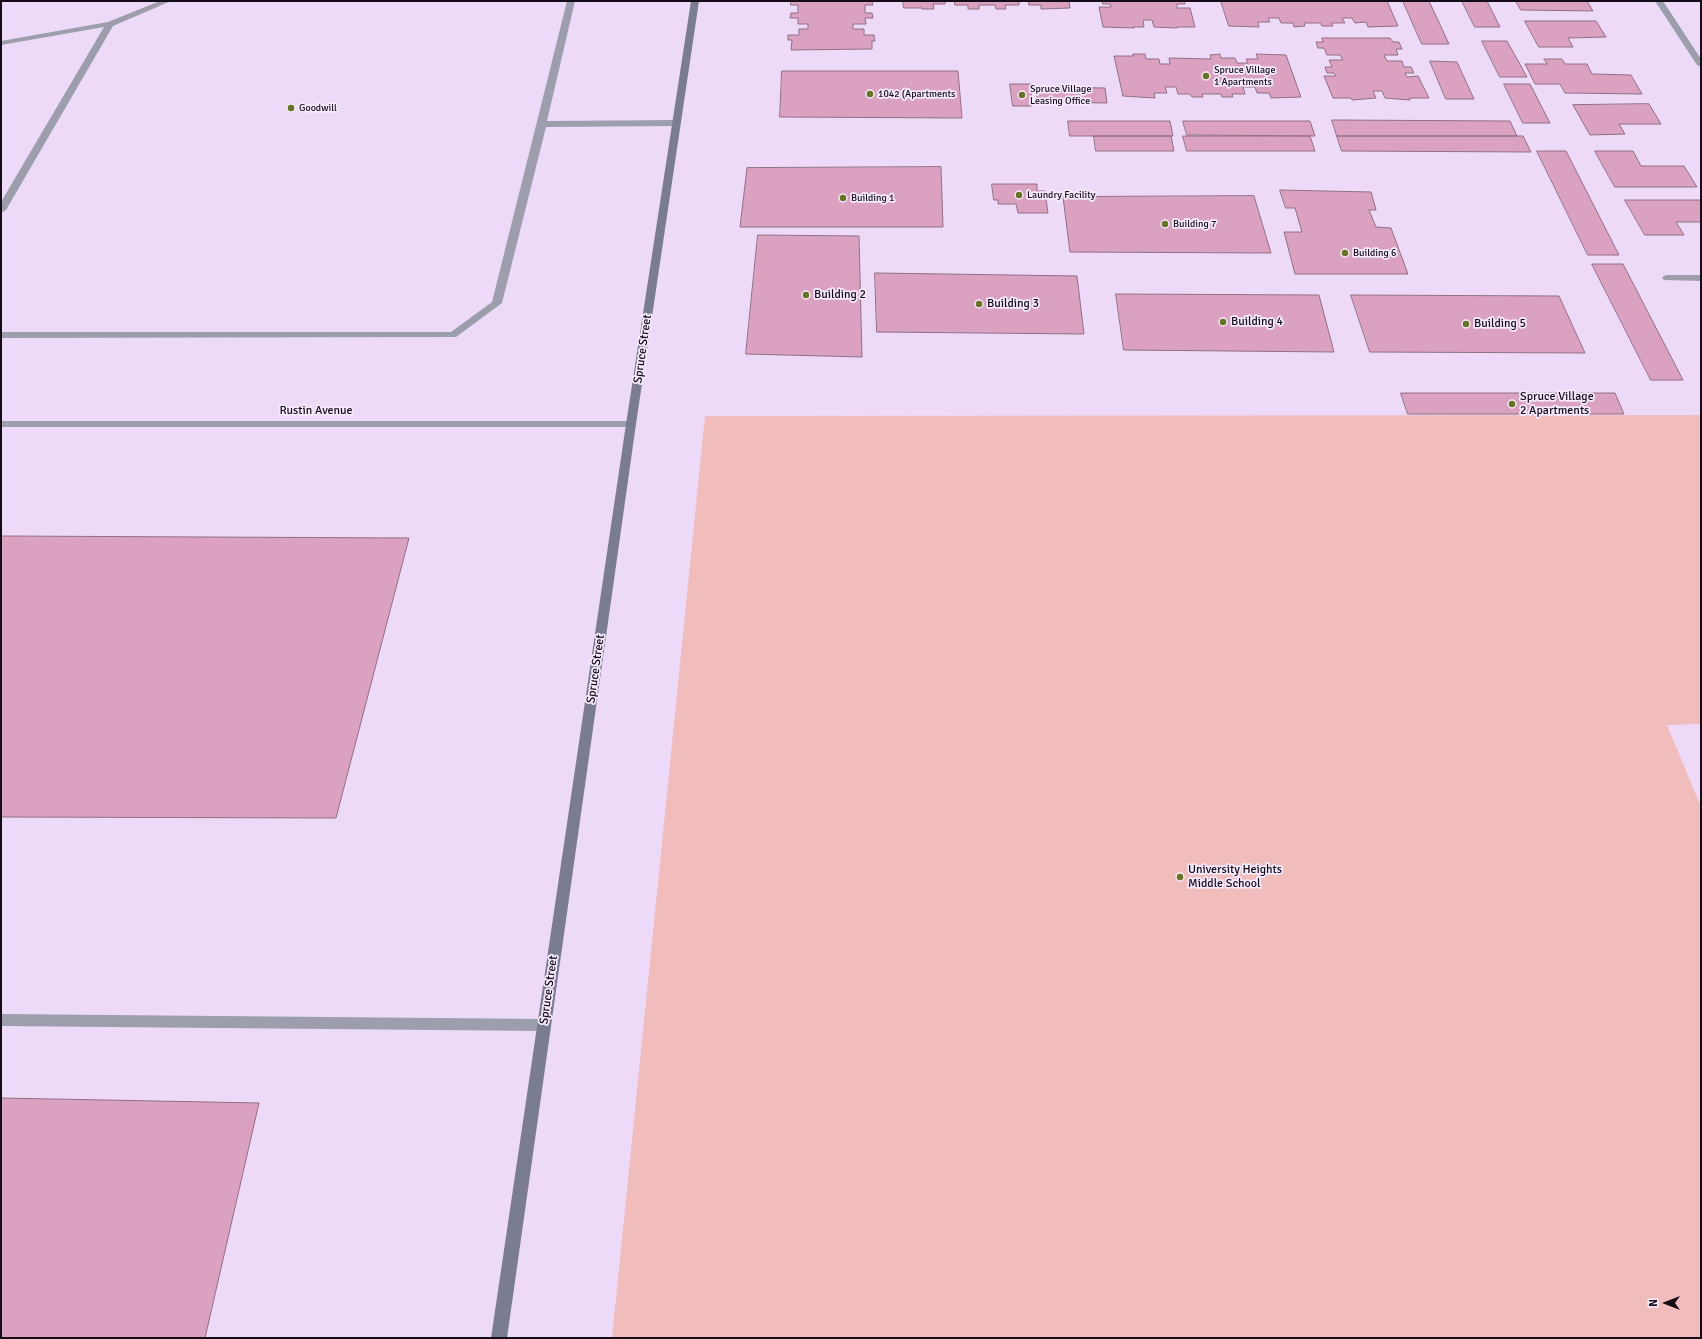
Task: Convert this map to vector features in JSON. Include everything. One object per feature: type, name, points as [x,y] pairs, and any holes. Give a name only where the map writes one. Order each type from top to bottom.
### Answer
[{"type":"street","points":[[1,43],[110,24],[167,1]]},
{"type":"street","points":[[1,335],[453,335],[497,303],[571,1]]},
{"type":"street","name":"Spruce Street","points":[[499,1338],[631,424],[695,1]]},
{"type":"street","points":[[1659,1],[1701,65]]},
{"type":"street","points":[[1,210],[110,24]]},
{"type":"street","points":[[542,124],[677,124]]},
{"type":"street","points":[[1667,278],[1701,278]]},
{"type":"street","name":"Rustin Avenue","points":[[1,424],[631,424]]},
{"type":"street","points":[[1,1020],[544,1025]]},
{"type":"shaded area","name":"University Heights Middle School","points":[[1701,415],[1701,724],[1667,725],[1701,807],[1701,1338],[612,1338],[705,416]]},
{"type":"building","points":[[791,1],[872,1],[873,5],[865,5],[865,13],[872,13],[873,18],[865,18],[866,24],[853,24],[853,29],[864,29],[864,35],[874,35],[875,41],[872,41],[872,49],[791,50],[792,40],[788,40],[788,35],[799,35],[799,29],[808,29],[808,24],[798,24],[798,18],[790,18],[791,13],[798,13],[798,5],[791,5]]},
{"type":"building","points":[[903,1],[945,1],[945,4],[933,4],[934,9],[904,8]]},
{"type":"building","points":[[955,1],[1019,1],[1019,5],[1005,5],[1006,9],[996,9],[995,5],[979,5],[979,9],[968,9],[968,5],[955,5]]},
{"type":"building","points":[[1029,1],[1069,1],[1070,8],[1041,9],[1041,5],[1029,5]]},
{"type":"building","points":[[1103,1],[1184,1],[1185,4],[1177,4],[1177,8],[1190,8],[1195,27],[1154,27],[1152,20],[1143,20],[1144,27],[1103,27],[1099,7],[1111,7],[1110,4],[1103,4]]},
{"type":"building","points":[[1221,1],[1387,1],[1398,26],[1368,27],[1366,22],[1355,23],[1352,18],[1342,18],[1345,23],[1331,23],[1333,26],[1322,26],[1320,23],[1304,23],[1305,26],[1294,27],[1293,23],[1281,23],[1279,18],[1268,18],[1270,22],[1258,22],[1259,27],[1229,26]]},
{"type":"building","points":[[1403,1],[1429,1],[1449,44],[1422,44]]},
{"type":"building","points":[[1462,1],[1487,1],[1500,27],[1475,27]]},
{"type":"building","points":[[1516,1],[1587,1],[1593,11],[1521,10]]},
{"type":"building","points":[[1525,21],[1596,21],[1606,37],[1568,38],[1573,47],[1539,47]]},
{"type":"building","points":[[1322,38],[1390,38],[1393,42],[1399,42],[1402,49],[1396,49],[1398,55],[1384,55],[1387,61],[1402,61],[1404,67],[1411,67],[1414,73],[1405,73],[1407,77],[1418,76],[1429,98],[1409,98],[1410,100],[1385,98],[1382,91],[1373,91],[1376,98],[1352,100],[1351,98],[1333,98],[1324,76],[1336,76],[1334,73],[1327,73],[1325,67],[1332,67],[1329,60],[1343,60],[1340,55],[1327,55],[1324,48],[1318,48],[1316,42],[1323,42]]},
{"type":"building","points":[[1482,41],[1507,41],[1527,77],[1500,77]]},
{"type":"building","name":"Spruce Village 1 Apartments","points":[[1133,54],[1145,54],[1146,59],[1159,59],[1160,64],[1170,64],[1169,58],[1211,59],[1210,55],[1220,54],[1221,58],[1235,58],[1237,63],[1248,63],[1246,59],[1258,59],[1256,54],[1286,55],[1301,97],[1271,98],[1269,93],[1257,93],[1255,87],[1243,87],[1245,94],[1232,94],[1233,97],[1222,97],[1221,94],[1202,94],[1203,97],[1192,97],[1190,94],[1178,94],[1176,87],[1165,87],[1167,93],[1154,93],[1155,98],[1123,96],[1114,56],[1133,56]]},
{"type":"building","points":[[1544,59],[1562,59],[1565,64],[1587,64],[1592,74],[1631,75],[1642,94],[1565,93],[1560,84],[1535,84],[1525,64],[1547,64]]},
{"type":"building","points":[[1430,61],[1457,62],[1474,99],[1446,99]]},
{"type":"building","name":"1042 (Apartments","points":[[782,71],[958,71],[962,118],[780,117]]},
{"type":"building","name":"Spruce Village Leasing Office","points":[[1010,84],[1031,84],[1032,106],[1013,106]]},
{"type":"building","points":[[1504,84],[1530,84],[1550,123],[1523,123]]},
{"type":"building","points":[[1041,87],[1105,88],[1107,103],[1044,102],[1043,99],[1037,99],[1036,90],[1041,90]]},
{"type":"building","points":[[1649,104],[1661,124],[1619,124],[1625,134],[1590,135],[1573,105]]},
{"type":"building","points":[[1332,120],[1510,121],[1517,136],[1337,136]]},
{"type":"building","points":[[1068,121],[1170,121],[1173,136],[1070,136]]},
{"type":"building","name":"Spruce Village 1 Apartments","points":[[1183,121],[1310,121],[1315,136],[1187,135]]},
{"type":"building","points":[[1094,136],[1171,136],[1174,151],[1096,151]]},
{"type":"building","points":[[1183,136],[1310,136],[1315,151],[1187,151]]},
{"type":"building","points":[[1337,136],[1523,136],[1531,152],[1342,151]]},
{"type":"building","points":[[1537,151],[1566,151],[1619,255],[1588,255]]},
{"type":"building","points":[[1595,151],[1633,151],[1641,166],[1684,166],[1697,187],[1615,187]]},
{"type":"building","name":"Building 1","points":[[941,167],[943,227],[740,227],[747,168]]},
{"type":"building","name":"Laundry Facility","points":[[992,184],[1037,184],[1037,191],[1045,191],[1048,213],[1018,213],[1016,204],[998,204],[998,200],[994,200]]},
{"type":"building","name":"Building 6","points":[[1280,190],[1371,192],[1376,210],[1369,210],[1376,227],[1391,228],[1408,274],[1295,274],[1284,232],[1302,232],[1295,208],[1286,208]]},
{"type":"building","name":"Building 7","points":[[1254,196],[1271,253],[1070,252],[1063,197]]},
{"type":"building","points":[[1625,200],[1701,200],[1701,222],[1676,222],[1684,235],[1645,235]]},
{"type":"building","name":"Building 2","points":[[758,235],[859,236],[862,357],[746,354]]},
{"type":"building","points":[[1592,264],[1623,264],[1683,380],[1651,380]]},
{"type":"building","name":"Building 3","points":[[875,273],[1077,276],[1084,334],[877,332]]},
{"type":"building","name":"Building 4","points":[[1116,294],[1319,295],[1334,352],[1124,350]]},
{"type":"building","name":"Building 5","points":[[1351,295],[1559,296],[1585,353],[1370,352]]},
{"type":"building","name":"Spruce Village 2 Apartments","points":[[1401,393],[1615,393],[1624,414],[1408,414]]},
{"type":"building","points":[[1,536],[409,538],[336,818],[1,817]]},
{"type":"building","points":[[1,1098],[259,1103],[205,1338],[1,1338]]},
{"type":"place","name":"Spruce Village 1 Apartments","points":[[1206,76]]},
{"type":"place","name":"1042 (Apartments","points":[[870,94]]},
{"type":"place","name":"Spruce Village Leasing Office","points":[[1022,95]]},
{"type":"place","name":"Goodwill","points":[[291,108]]},
{"type":"place","name":"Laundry Facility","points":[[1019,195]]},
{"type":"place","name":"Building 1","points":[[843,198]]},
{"type":"place","name":"Building 7","points":[[1165,224]]},
{"type":"place","name":"Building 6","points":[[1345,253]]},
{"type":"place","name":"Building 2","points":[[806,295]]},
{"type":"place","name":"Building 3","points":[[979,304]]},
{"type":"place","name":"Building 4","points":[[1223,322]]},
{"type":"place","name":"Building 5","points":[[1466,324]]},
{"type":"place","name":"Spruce Village 2 Apartments","points":[[1512,404]]},
{"type":"place","name":"University Heights Middle School","points":[[1180,877]]}]
